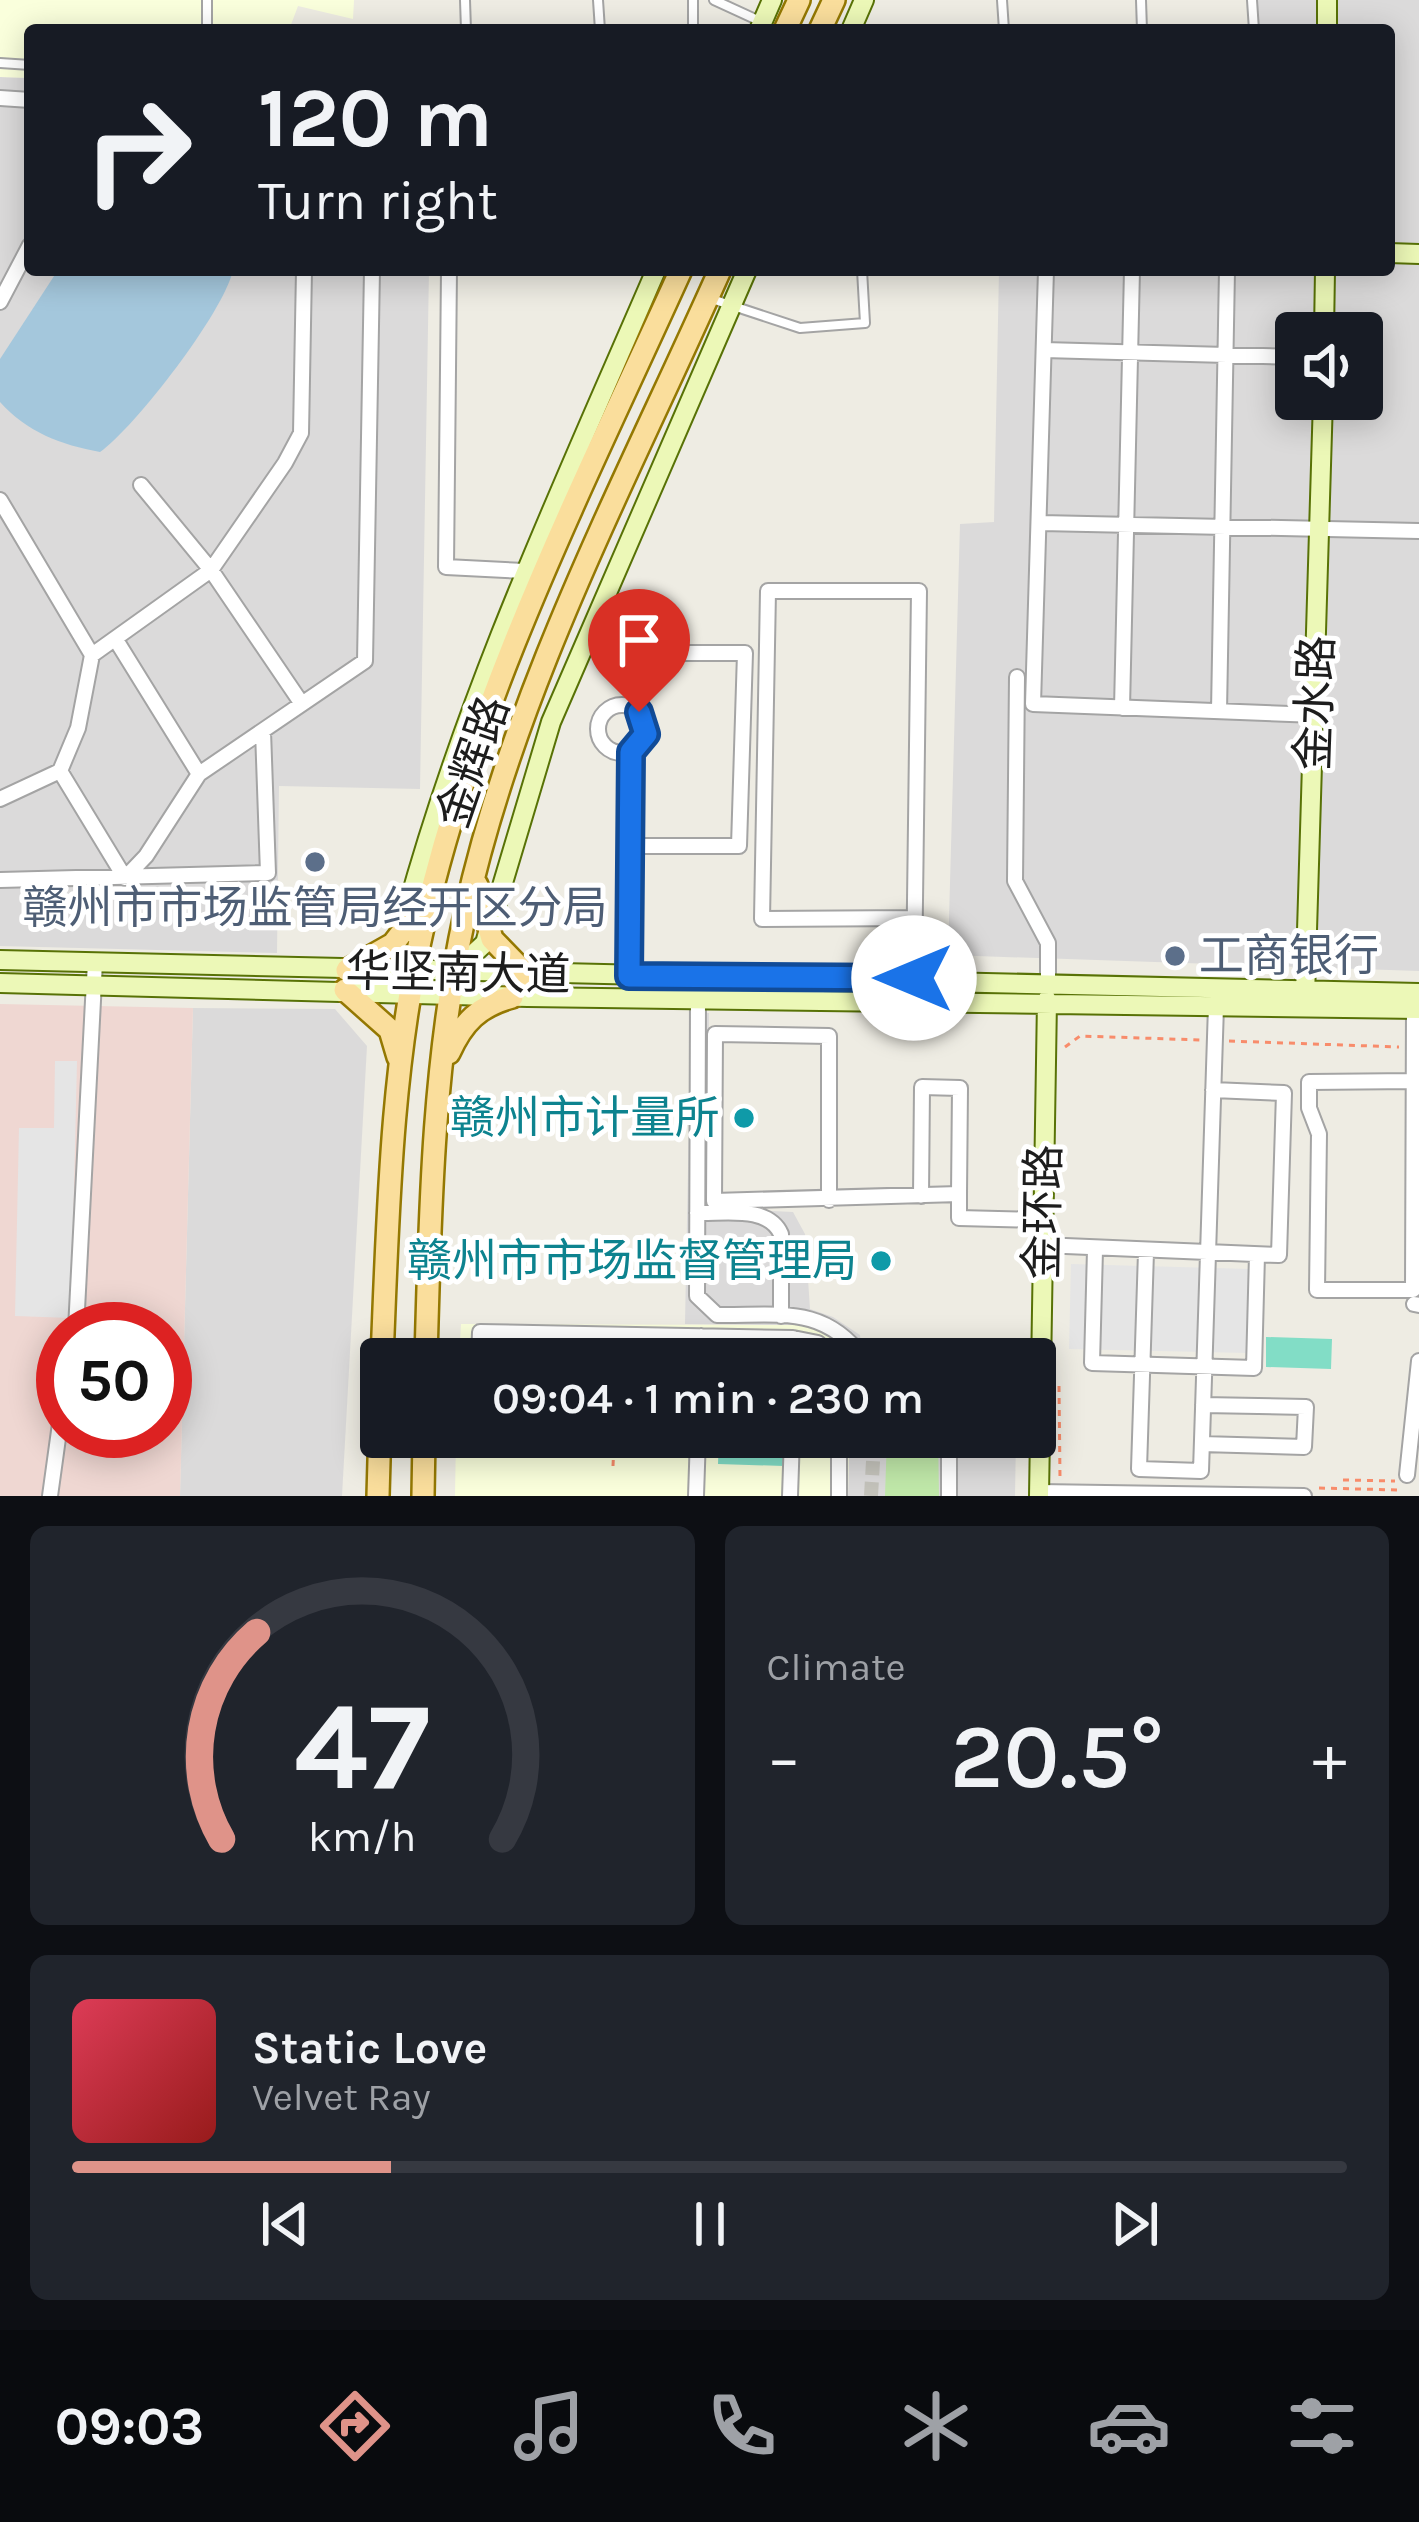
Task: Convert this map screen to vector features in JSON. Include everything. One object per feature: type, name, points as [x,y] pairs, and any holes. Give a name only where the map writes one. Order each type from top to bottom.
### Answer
[{"type":"main road","name":"金辉路","points":[[383,1338],[388,1196],[401,1077],[413,982],[434,882],[528,610],[678,276]]},
{"type":"main road","name":"金辉路","points":[[427,1338],[438,1082],[451,984],[476,870],[522,721],[717,276]]},
{"type":"main road","points":[[476,870],[488,932],[527,976]]},
{"type":"main road","points":[[401,1077],[390,1030],[346,980],[408,928],[434,882]]},
{"type":"main road","points":[[438,1082],[470,1017],[486,1004],[512,997]]},
{"type":"main road","points":[[378,1496],[379,1458]]},
{"type":"main road","points":[[423,1496],[424,1458]]},
{"type":"street","points":[[0,302],[24,256]]},
{"type":"street","points":[[92,655],[211,570],[301,433],[304,276]]},
{"type":"street","points":[[125,878],[146,856],[200,774],[365,661],[371,276]]},
{"type":"street","points":[[449,276],[446,567],[524,571]]},
{"type":"street","points":[[413,982],[407,910],[428,833],[524,571],[653,276]]},
{"type":"street","points":[[451,984],[488,932],[514,832],[551,722],[744,276]]},
{"type":"street","points":[[1046,276],[1034,704],[1316,715]]},
{"type":"street","points":[[1122,708],[1132,276]]},
{"type":"street","points":[[1219,711],[1227,276]]},
{"type":"street","points":[[1324,276],[1324,312]]},
{"type":"street","points":[[1044,350],[1275,357]]},
{"type":"street","name":"金水路","points":[[1305,998],[1323,420]]},
{"type":"street","points":[[141,485],[211,570],[302,704]]},
{"type":"street","points":[[0,500],[92,655],[78,728],[60,771],[0,799]]},
{"type":"street","points":[[1041,523],[1419,531]]},
{"type":"street","points":[[913,918],[762,919],[768,590],[919,591],[914,978]]},
{"type":"street","points":[[116,640],[200,774]]},
{"type":"street","points":[[629,706],[647,663],[674,653],[745,653],[739,846],[631,846]]},
{"type":"street","points":[[1017,677],[1015,881],[1048,943],[1048,991]]},
{"type":"street","points":[[629,706],[646,726],[643,742],[631,752],[608,750],[597,729],[606,710],[629,706]]},
{"type":"street","points":[[0,880],[268,873],[263,731]]},
{"type":"street","points":[[629,976],[631,752]]},
{"type":"street","points":[[60,771],[125,878]]},
{"type":"street","name":"华坚南大道","points":[[0,961],[95,962],[451,984],[512,997],[698,999],[1048,991],[1418,1004]]},
{"type":"street","points":[[77,1302],[95,962]]},
{"type":"street","name":"华坚南大道","points":[[451,984],[527,976],[914,978],[1216,1006],[1305,998]]},
{"type":"street","name":"华坚南大道","points":[[0,983],[346,980]]},
{"type":"street","name":"金环路","points":[[1039,1338],[1048,991]]},
{"type":"street","points":[[698,999],[695,1283],[704,1308],[717,1316],[803,1316],[841,1330],[847,1338]]},
{"type":"street","points":[[1414,1081],[1309,1082],[1309,1108],[1319,1134],[1318,1290],[1413,1291],[1414,1081],[1413,1047],[1418,1004]]},
{"type":"street","points":[[1146,1252],[1139,1469],[1202,1471],[1216,1006]]},
{"type":"street","points":[[829,1200],[829,1036],[715,1034],[713,1201],[829,1200],[959,1194]]},
{"type":"street","points":[[922,1196],[922,1087],[960,1088],[959,1218],[1043,1220]]},
{"type":"street","points":[[1042,1245],[1279,1256],[1284,1093],[1213,1090]]},
{"type":"street","points":[[697,1213],[759,1215],[776,1224],[781,1234],[781,1316]]},
{"type":"street","points":[[1095,1250],[1092,1363],[1254,1368],[1257,1255]]},
{"type":"street","points":[[480,1338],[480,1332],[794,1338]]},
{"type":"street","points":[[1407,1475],[1419,1361]]},
{"type":"street","points":[[1202,1444],[1304,1448],[1306,1407],[1203,1405]]},
{"type":"street","points":[[50,1496],[55,1458]]},
{"type":"street","points":[[696,1496],[697,1458]]},
{"type":"street","points":[[790,1496],[791,1458]]},
{"type":"street","points":[[839,1458],[839,1496]]},
{"type":"street","points":[[949,1458],[949,1496]]},
{"type":"street","name":"金环路","points":[[1039,1458],[1039,1494]]},
{"type":"street","points":[[1039,1494],[1304,1496]]},
{"type":"lane","points":[[714,0],[757,24]]},
{"type":"lane","points":[[708,297],[800,328],[865,323],[862,276]]},
{"type":"path","points":[[1080,1036],[1413,1047]]},
{"type":"path","points":[[613,1458],[613,1466]]},
{"type":"path","points":[[1343,1480],[1390,1481],[1407,1475]]},
{"type":"shaded area","points":[[0,0],[354,0],[353,19],[298,6],[291,24],[24,24],[24,78],[0,77]]},
{"type":"shaded area","points":[[1257,0],[1419,0],[1419,971],[948,955],[960,524],[994,522],[999,276],[1395,276],[1395,24],[1258,24]]},
{"type":"shaded area","points":[[0,77],[24,78],[24,276],[429,276],[420,789],[279,786],[277,953],[0,946]]},
{"type":"shaded area","points":[[0,1004],[193,1008],[185,1302],[36,1302],[36,1458],[181,1458],[180,1496],[0,1496]]},
{"type":"shaded area","points":[[193,1008],[335,1009],[367,1046],[342,1496],[180,1496],[181,1458],[192,1458],[192,1302],[185,1302]]},
{"type":"shaded area","points":[[691,1012],[709,1013],[707,1208],[793,1212],[805,1234],[810,1309],[833,1317],[860,1338],[828,1338],[814,1327],[799,1325],[685,1324]]},
{"type":"shaded area","points":[[55,1061],[77,1061],[71,1302],[36,1302],[36,1317],[15,1316],[19,1128],[54,1128]]},
{"type":"shaded area","points":[[1071,1264],[1250,1269],[1248,1353],[1069,1349]]},
{"type":"shaded area","points":[[461,1324],[799,1325],[832,1338],[460,1338]]},
{"type":"shaded area","points":[[456,1458],[849,1458],[848,1496],[455,1496]]},
{"type":"shaded area","points":[[849,1458],[1016,1458],[1015,1496],[848,1496]]},
{"type":"green space","points":[[1266,1337],[1332,1339],[1331,1369],[1266,1367]]},
{"type":"green space","points":[[718,1458],[784,1458],[784,1466],[718,1464]]},
{"type":"green space","points":[[886,1458],[938,1458],[939,1496],[885,1496]]},
{"type":"water","points":[[54,276],[231,276],[213,313],[176,367],[100,452],[46,436],[0,402],[0,359]]},
{"type":"tunnel","points":[[871,1496],[873,1458]]},
{"type":"place","name":"赣州市市场监管局经开区分局","points":[[315,862]]},
{"type":"place","name":"工商银行","points":[[1175,956]]},
{"type":"place","name":"赣州市计量所","points":[[744,1118]]},
{"type":"place","name":"赣州市市场监督管理局","points":[[881,1261]]},
{"type":"route","points":[[639,712],[646,734],[631,752],[629,976],[914,978]]}]
